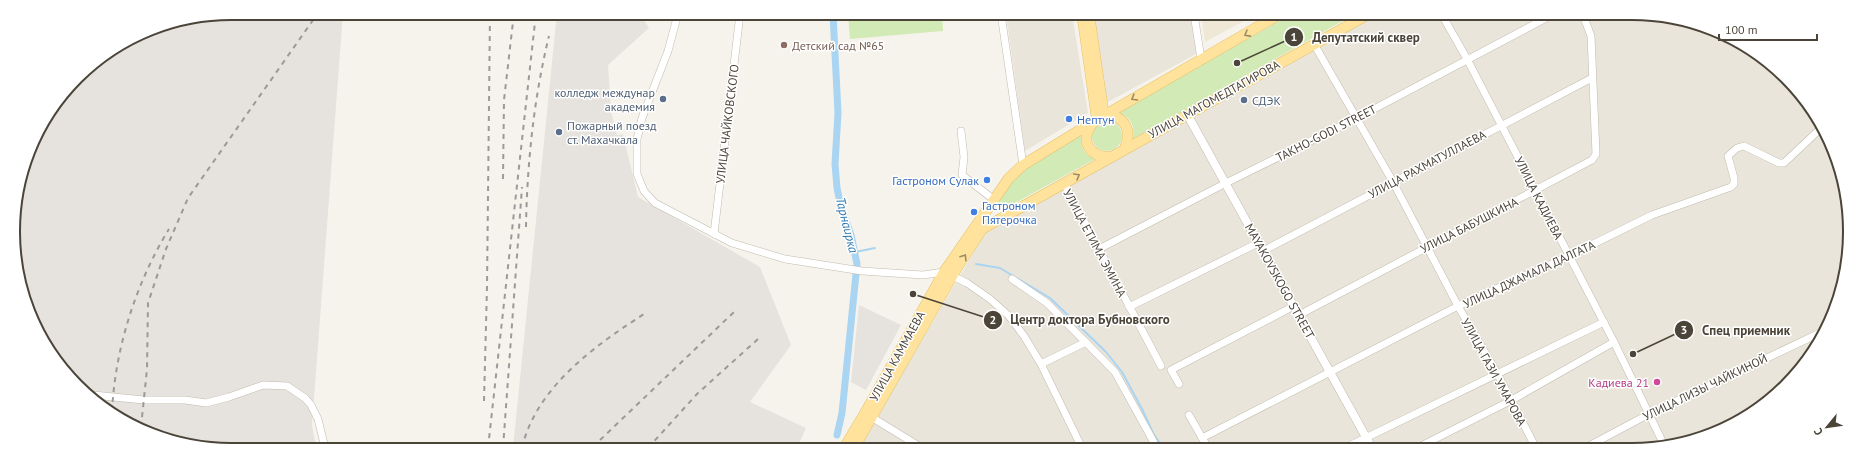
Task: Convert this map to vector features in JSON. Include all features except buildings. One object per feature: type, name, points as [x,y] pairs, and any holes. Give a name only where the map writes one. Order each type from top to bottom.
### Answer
[{"type":"main road","points":[[1083,20],[1100,118]]},
{"type":"main road","points":[[1090,20],[1100,118]]},
{"type":"main road","points":[[980,227],[993,199],[1009,178],[1023,165],[1100,118],[1269,20]]},
{"type":"main road","name":"УЛИЦА МАГОМЕДТАГИРОВА","points":[[1125,148],[1356,20]]},
{"type":"main road","points":[[980,227],[1064,183],[1110,157],[1125,148],[1128,140],[1128,130],[1124,122],[1116,116],[1100,118],[1088,129],[1086,138],[1088,146],[1093,153],[1101,157],[1110,157]]},
{"type":"main road","name":"УЛИЦА КАММАЕВА","points":[[856,443],[869,415],[948,274],[980,227]]},
{"type":"main road","name":"УЛИЦА КАММАЕВА","points":[[848,443],[869,415]]},
{"type":"street","points":[[676,20],[668,51],[642,118],[637,139],[637,174],[644,191],[655,203],[732,243],[785,258],[848,270],[923,275],[948,274],[967,283],[990,299],[1009,316],[1041,364],[1080,443]]},
{"type":"street","name":"УЛИЦА ЧАЙКОВСКОГО","points":[[714,234],[739,20]]},
{"type":"street","points":[[1002,20],[1023,165]]},
{"type":"street","points":[[1195,20],[1201,59]]},
{"type":"street","name":"УЛИЦА КАДИЕВА","points":[[1445,20],[1467,59],[1570,256],[1662,441]]},
{"type":"street","name":"TAKHO-GODI STREET","points":[[1099,249],[1226,183],[1357,118],[1542,20]]},
{"type":"street","name":"УЛИЦА БАБУШКИНА","points":[[1299,315],[1536,191],[1592,160],[1596,154],[1591,36],[1586,20]]},
{"type":"street","name":"УЛИЦА ГАЗИ УМАРОВА","points":[[1314,44],[1393,182],[1458,306],[1498,375],[1510,401],[1533,443]]},
{"type":"street","name":"УЛИЦА РАХМАТУЛЛАЕВА","points":[[1263,251],[1592,78]]},
{"type":"street","name":"MAYAKOVSKOGO STREET","points":[[1187,114],[1369,443]]},
{"type":"street","points":[[961,131],[964,157],[962,175],[993,199]]},
{"type":"street","name":"УЛИЦА ДЖАМАЛА ДАЛГАТА","points":[[1202,438],[1458,306],[1570,256],[1652,215],[1731,187],[1734,184],[1734,178],[1728,156],[1736,148],[1744,146],[1779,163],[1784,163],[1818,131]]},
{"type":"street","name":"УЛИЦА ЕТИМА ЭМИНА","points":[[1064,183],[1160,366]]},
{"type":"street","points":[[1129,307],[1258,243]]},
{"type":"street","points":[[1012,279],[1047,303],[1116,372],[1154,443]]},
{"type":"street","points":[[1179,384],[1171,370],[1294,306]]},
{"type":"street","points":[[1356,443],[1498,375],[1604,322]]},
{"type":"street","name":"УЛИЦА ЛИЗЫ ЧАЙКИНОЙ","points":[[1594,443],[1649,414],[1816,335]]},
{"type":"street","points":[[1041,364],[1086,342]]},
{"type":"street","points":[[1427,443],[1510,401],[1614,342]]},
{"type":"street","points":[[98,396],[144,400],[185,400],[206,403],[263,385],[287,386],[302,395],[311,405],[318,419],[323,443]]},
{"type":"street","points":[[1189,414],[1205,443]]},
{"type":"street","points":[[869,415],[914,443]]},
{"type":"shaded area","points":[[218,20],[342,20],[312,425],[315,443],[218,443],[177,436],[151,427],[126,415],[114,407],[92,391],[72,371],[48,337],[36,312],[24,273],[20,245],[20,218],[27,177],[36,151],[48,126],[56,114],[72,92],[92,72],[126,48],[151,36],[177,27]]},
{"type":"shaded area","points":[[556,20],[644,20],[649,28],[608,65],[611,111],[617,135],[623,134],[638,197],[760,267],[791,345],[750,402],[806,428],[799,443],[514,443]]},
{"type":"shaded area","points":[[1007,20],[1073,20],[1088,113],[1025,151]]},
{"type":"shaded area","points":[[1093,20],[1192,20],[1198,53],[1106,103]]},
{"type":"shaded area","points":[[1202,20],[1246,20],[1205,42]]},
{"type":"shaded area","points":[[1368,20],[1645,20],[1686,27],[1712,36],[1737,48],[1771,72],[1791,92],[1807,114],[1821,138],[1832,164],[1839,190],[1843,218],[1843,245],[1839,273],[1832,299],[1815,337],[1791,371],[1771,391],[1737,415],[1699,432],[1673,439],[1645,443],[862,443],[985,233]]},
{"type":"shaded area","points":[[859,305],[901,325],[866,390],[851,382]]},
{"type":"green space","points":[[848,20],[942,20],[943,31],[850,39]]},
{"type":"green space","points":[[1281,20],[1344,20],[1133,139],[1133,126],[1131,122],[1126,116],[1117,112]]},
{"type":"green space","points":[[1107,121],[1118,125],[1122,136],[1118,147],[1107,151],[1096,147],[1092,136],[1096,125]]},
{"type":"green space","points":[[1081,134],[1083,150],[1095,159],[1004,209],[998,204],[1012,181],[1027,167]]},
{"type":"waterway","name":"Тарнаирка","points":[[833,20],[838,113],[835,164],[837,188],[841,207],[851,235],[857,264],[842,413],[837,435]]},
{"type":"waterway","points":[[855,252],[875,248]]},
{"type":"waterway","points":[[976,264],[1000,268],[1050,298],[1106,352],[1122,372],[1153,433],[1160,443]]},
{"type":"railway","points":[[141,423],[147,369],[148,303],[166,249],[188,198],[313,20]]},
{"type":"railway","points":[[484,401],[487,287],[490,20]]},
{"type":"railway","points":[[503,179],[504,100],[513,20]]},
{"type":"railway","points":[[489,443],[535,20]]},
{"type":"railway","points":[[526,227],[532,131],[539,83],[549,36]]},
{"type":"railway","points":[[503,443],[522,187]]},
{"type":"railway","points":[[113,406],[118,364],[129,317],[147,271],[169,229]]},
{"type":"railway","points":[[597,443],[735,311]]},
{"type":"railway","points":[[524,443],[529,426],[540,406],[554,387],[588,354],[644,314]]},
{"type":"railway","points":[[653,443],[697,394],[758,339]]},
{"type":"place","name":"Детский сад №65","points":[[784,45]]},
{"type":"place","name":"Депутатский сквер","points":[[1237,63]]},
{"type":"place","name":"колледж междунар академия","points":[[663,99]]},
{"type":"place","name":"СДЭК","points":[[1244,100]]},
{"type":"place","name":"Нептун","points":[[1069,119]]},
{"type":"place","name":"Пожарный поезд ст. Махачкала","points":[[559,132]]},
{"type":"place","name":"Гастроном Сулак","points":[[987,180]]},
{"type":"place","name":"Гастроном Пятерочка","points":[[974,212]]},
{"type":"place","name":"Центр доктора Бубновского","points":[[913,294]]},
{"type":"place","name":"Спец приемник","points":[[1633,354]]},
{"type":"place","name":"Кадиева 21","points":[[1657,382]]}]
